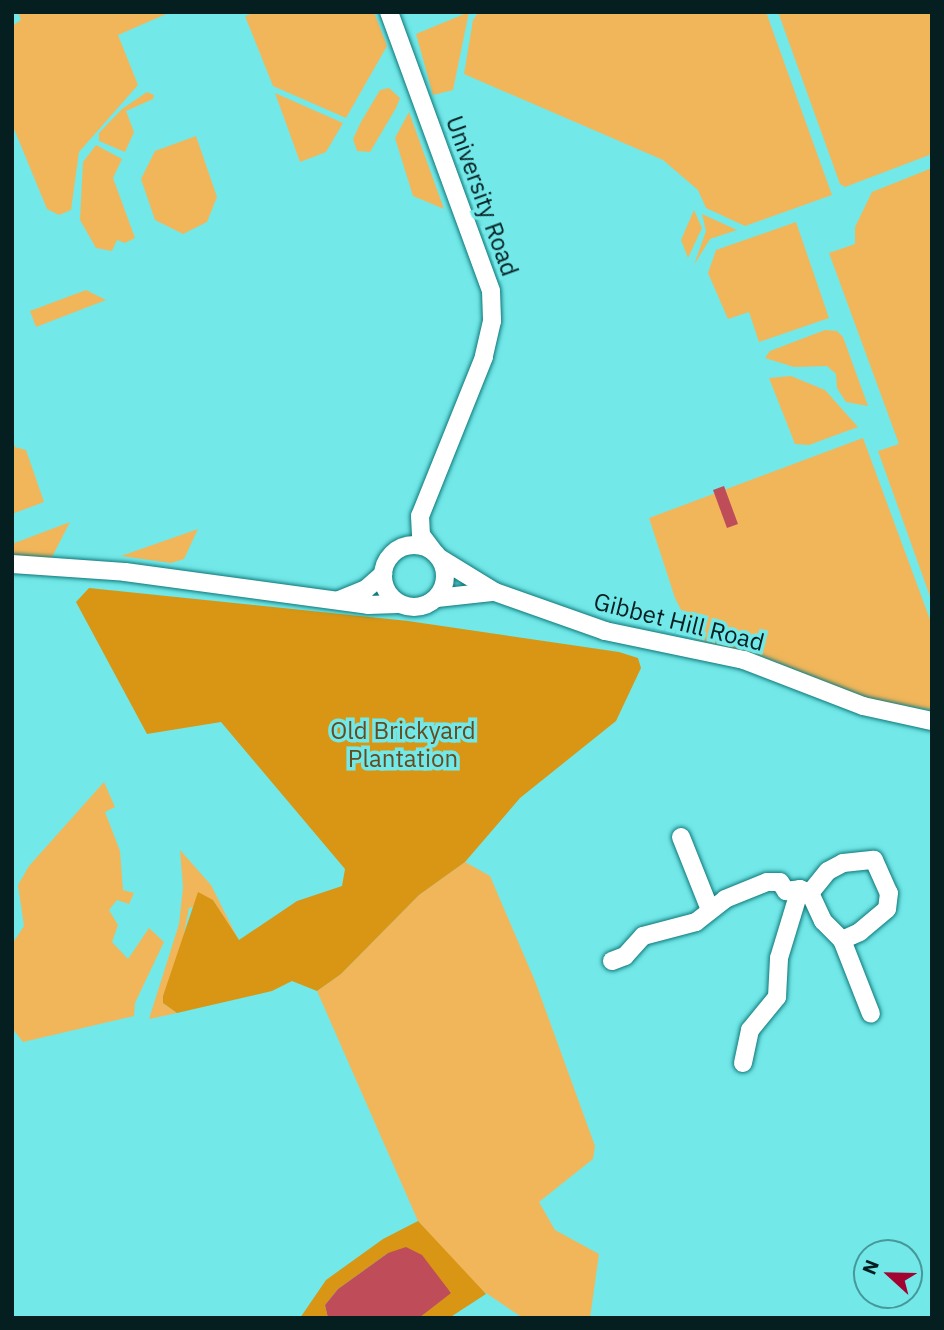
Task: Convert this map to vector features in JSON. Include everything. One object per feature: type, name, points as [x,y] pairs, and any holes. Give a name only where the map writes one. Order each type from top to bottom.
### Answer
[{"type":"street","name":"University Road","points":[[389,12],[491,291],[492,321],[484,357],[435,471],[419,516],[421,534],[437,556]]},
{"type":"street","points":[[12,564],[137,576],[335,601],[418,606],[438,598],[445,581],[437,556],[407,546],[389,560],[383,574],[366,589],[335,601]]},
{"type":"street","name":"Gibbet Hill Road","points":[[437,556],[495,592],[605,631],[744,660],[863,706],[932,721]]},
{"type":"street","points":[[12,570],[137,576]]},
{"type":"street","points":[[383,574],[386,590],[398,604]]},
{"type":"street","name":"Gibbet Hill Road","points":[[438,598],[475,591],[495,592]]},
{"type":"street","points":[[681,837],[710,910]]},
{"type":"street","points":[[743,1063],[750,1030],[777,997],[779,958],[805,891],[828,871],[844,863],[874,860],[889,893],[887,909],[860,933],[842,940]]},
{"type":"street","points":[[612,961],[625,956],[643,936],[696,922],[710,910],[767,882],[780,882],[786,891],[805,891]]},
{"type":"street","points":[[805,891],[823,921],[842,940],[871,1014]]},
{"type":"shaded area","points":[[18,12],[171,12],[118,35],[138,85],[79,152],[71,210],[59,215],[47,209],[12,124],[12,26],[21,20]]},
{"type":"shaded area","points":[[257,12],[374,12],[387,46],[346,118],[273,86],[245,16]]},
{"type":"shaded area","points":[[469,12],[453,90],[433,95],[416,34]]},
{"type":"shaded area","points":[[479,12],[766,12],[832,195],[745,226],[706,208],[698,190],[663,160],[464,74],[473,20]]},
{"type":"shaded area","points":[[778,12],[930,12],[932,154],[845,187],[840,184]]},
{"type":"shaded area","points":[[389,88],[400,98],[396,108],[370,152],[357,151],[353,139],[361,122],[380,90]]},
{"type":"shaded area","points":[[147,92],[154,95],[153,99],[126,111],[134,132],[125,152],[99,141],[99,133],[122,109]]},
{"type":"shaded area","points":[[275,93],[343,123],[326,152],[300,162]]},
{"type":"shaded area","points":[[409,112],[444,209],[413,196],[395,138]]},
{"type":"shaded area","points":[[196,136],[217,197],[207,222],[183,234],[155,220],[141,179],[155,151]]},
{"type":"shaded area","points":[[96,145],[122,159],[113,178],[135,238],[125,243],[117,240],[112,251],[96,248],[80,220],[83,162]]},
{"type":"shaded area","points":[[932,168],[932,602],[878,451],[899,444],[829,253],[855,244],[855,227],[872,192]]},
{"type":"shaded area","points":[[694,210],[702,228],[688,258],[681,240]]},
{"type":"shaded area","points":[[702,214],[737,230],[710,239],[694,265],[706,231]]},
{"type":"shaded area","points":[[796,222],[829,318],[759,342],[749,312],[728,319],[708,273],[716,250]]},
{"type":"shaded area","points":[[86,290],[106,300],[36,327],[30,311]]},
{"type":"shaded area","points":[[825,330],[837,331],[843,337],[868,406],[846,402],[837,388],[836,374],[827,366],[794,367],[765,358],[770,351]]},
{"type":"shaded area","points":[[791,376],[825,390],[858,427],[809,445],[795,444],[769,378]]},
{"type":"shaded area","points":[[12,438],[15,447],[26,450],[44,502],[12,514]]},
{"type":"shaded area","points":[[863,438],[932,625],[932,710],[871,700],[759,655],[696,639],[675,598],[649,518]]},
{"type":"shaded area","points":[[724,486],[738,524],[727,528],[713,490]]},
{"type":"shaded area","points":[[70,522],[51,559],[12,557],[12,544]]},
{"type":"shaded area","points":[[198,529],[184,559],[171,563],[121,556]]},
{"type":"shaded area","points":[[104,782],[115,807],[105,812],[120,851],[123,890],[134,893],[129,904],[117,900],[109,910],[118,925],[112,942],[128,959],[149,928],[164,942],[135,1003],[134,1016],[23,1042],[12,1028],[12,944],[24,926],[18,885],[29,866]]},
{"type":"shaded area","points":[[180,850],[211,885],[239,941],[213,900],[189,908],[179,959],[163,996],[163,1003],[177,1013],[149,1019],[179,924],[183,887]]},
{"type":"shaded area","points":[[465,862],[490,876],[535,981],[595,1146],[593,1159],[539,1202],[555,1230],[599,1254],[590,1318],[523,1318],[474,1285],[418,1221],[317,991],[341,974],[419,895]]},
{"type":"shaded area","points":[[406,1247],[422,1255],[451,1293],[419,1318],[328,1318],[325,1305],[338,1289],[388,1253]]},
{"type":"green space","name":"Old Brickyard Plantation","points":[[89,588],[408,621],[619,652],[638,658],[641,668],[616,721],[520,798],[465,862],[419,895],[341,974],[317,991],[292,981],[272,991],[177,1013],[163,1003],[163,996],[198,892],[213,900],[239,940],[297,901],[342,886],[345,869],[221,722],[147,734],[76,602]]},
{"type":"green space","points":[[418,1221],[486,1294],[449,1318],[419,1318],[451,1292],[388,1253],[338,1289],[325,1305],[328,1318],[300,1318],[326,1280],[383,1239]]}]
